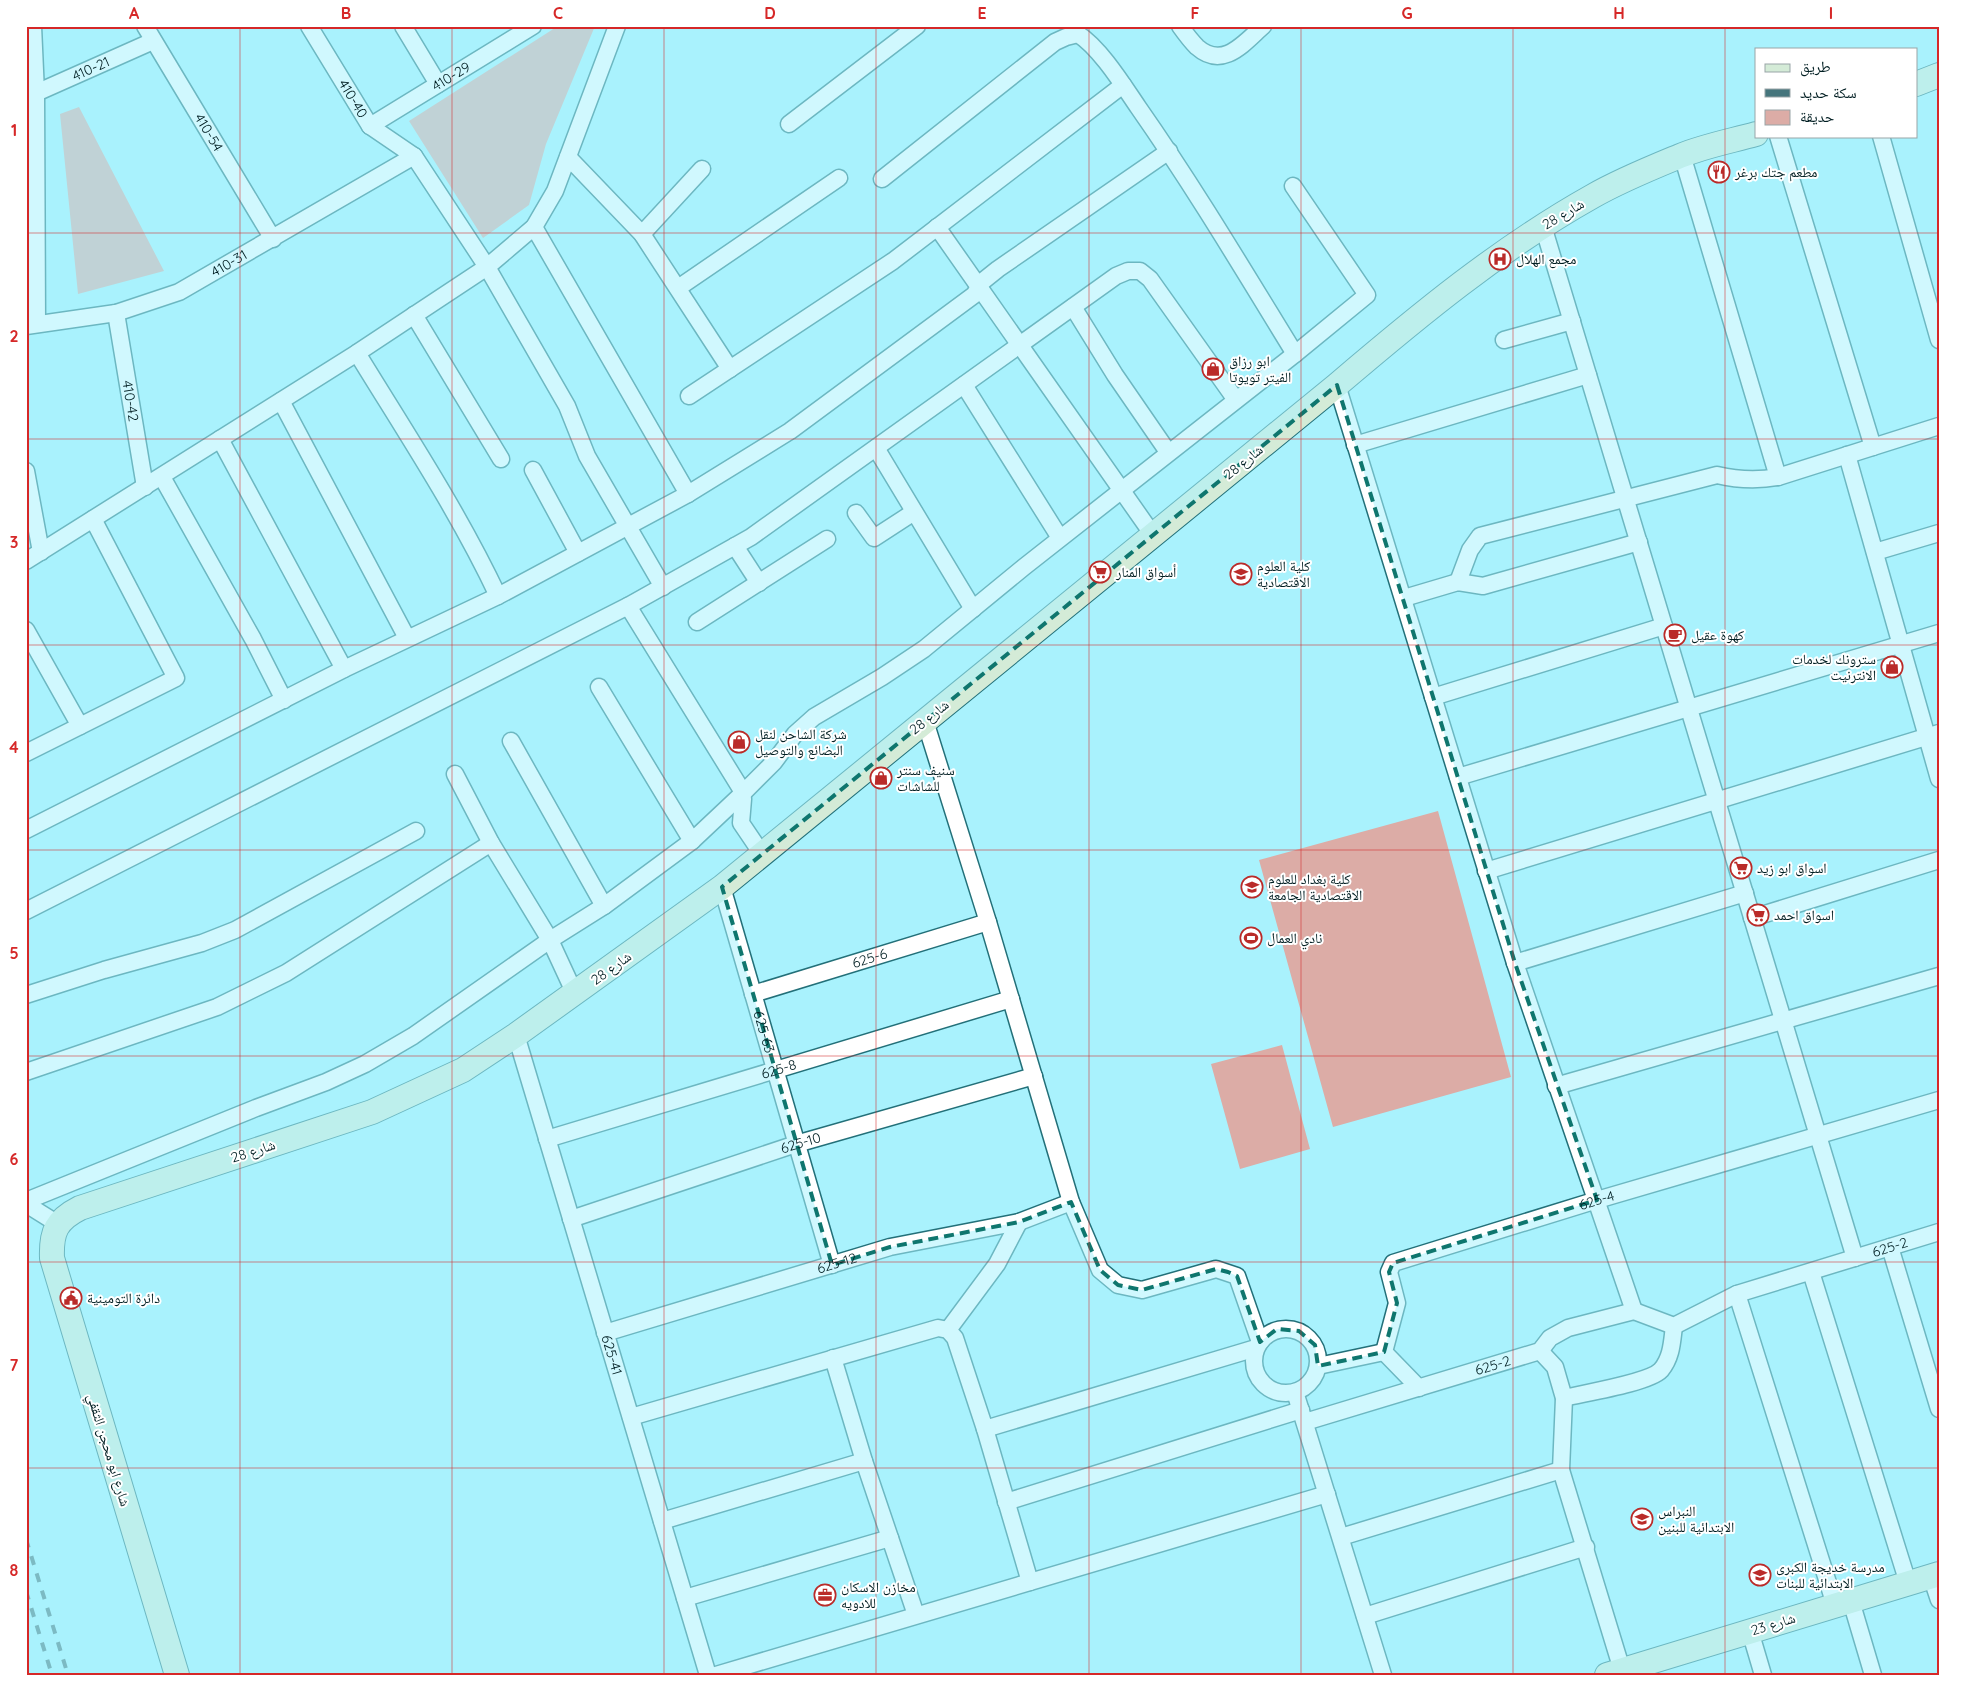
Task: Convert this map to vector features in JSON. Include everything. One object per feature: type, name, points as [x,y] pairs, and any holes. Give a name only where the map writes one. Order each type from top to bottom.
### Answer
[{"type":"street","points":[[32,325],[31,93],[33,26]]},
{"type":"street","name":"410-54","points":[[145,26],[273,239]]},
{"type":"street","name":"410-40","points":[[309,26],[370,126],[414,156]]},
{"type":"street","points":[[403,26],[438,84]]},
{"type":"street","name":"410-29","points":[[370,126],[533,26]]},
{"type":"street","points":[[26,560],[162,477],[357,353],[487,267],[534,227],[555,191],[618,26]]},
{"type":"street","points":[[789,124],[917,26]]},
{"type":"street","points":[[1180,26],[1198,48],[1212,55],[1223,57],[1234,52],[1263,26]]},
{"type":"street","points":[[882,178],[1054,42],[1078,34],[1088,40],[1123,85],[1169,151],[1295,354]]},
{"type":"street","name":"410-21","points":[[31,93],[153,41]]},
{"type":"street","points":[[1918,83],[1939,75]]},
{"type":"street","points":[[689,396],[893,260],[1123,85]]},
{"type":"street","name":"شارع 28","points":[[58,1224],[68,1214],[80,1208],[372,1112],[463,1070],[575,994],[722,887],[1472,275],[1543,226],[1595,195],[1682,155],[1755,134]]},
{"type":"street","points":[[1779,138],[1873,447]]},
{"type":"street","points":[[1882,138],[1939,340]]},
{"type":"street","points":[[26,830],[344,669],[498,596],[688,494],[790,431],[974,295],[983,281],[998,269],[1169,151]]},
{"type":"street","points":[[1682,155],[1778,477]]},
{"type":"street","points":[[414,156],[487,267],[567,406],[587,456],[663,587]]},
{"type":"street","name":"410-31","points":[[32,325],[116,313],[179,292],[414,156]]},
{"type":"street","points":[[568,157],[642,234],[730,369]]},
{"type":"street","points":[[642,234],[702,169]]},
{"type":"street","points":[[678,288],[840,178]]},
{"type":"street","points":[[26,1203],[366,1064],[413,1036],[550,940],[604,906],[692,841],[774,762],[795,734],[814,717],[917,654],[1367,295],[1293,186]]},
{"type":"street","points":[[1543,226],[1855,1258]]},
{"type":"street","points":[[534,227],[688,494]]},
{"type":"street","points":[[937,227],[1153,535]]},
{"type":"street","points":[[26,912],[628,606],[751,537],[1116,276],[1128,271],[1140,271],[1150,279],[1236,400]]},
{"type":"street","points":[[1073,307],[1115,375],[1168,452]]},
{"type":"street","name":"410-42","points":[[116,313],[145,487]]},
{"type":"street","points":[[414,315],[501,459]]},
{"type":"street","points":[[1504,340],[1572,321]]},
{"type":"street","points":[[357,353],[459,520],[498,596]]},
{"type":"street","points":[[1356,445],[1588,374]]},
{"type":"street","points":[[964,385],[1060,538]]},
{"type":"street","points":[[1337,385],[1515,963],[1634,1311],[1674,1326],[1670,1355],[1660,1371],[1647,1379],[1564,1398]]},
{"type":"street","points":[[281,401],[407,638]]},
{"type":"street","points":[[1458,582],[1470,550],[1480,536],[1716,475],[1737,480],[1778,477],[1939,426]]},
{"type":"street","points":[[220,439],[344,669]]},
{"type":"street","points":[[876,448],[973,608]]},
{"type":"street","points":[[1847,455],[1901,644],[1933,735],[1939,779]]},
{"type":"street","points":[[26,470],[41,552]]},
{"type":"street","points":[[533,470],[578,554]]},
{"type":"street","points":[[162,477],[253,639],[284,700]]},
{"type":"street","points":[[856,513],[874,538],[914,512]]},
{"type":"street","points":[[26,753],[176,678],[93,519]]},
{"type":"street","points":[[1875,552],[1939,533]]},
{"type":"street","points":[[697,622],[827,539]]},
{"type":"street","points":[[1404,598],[1458,582],[1483,586],[1639,542]]},
{"type":"street","points":[[735,546],[759,582]]},
{"type":"street","points":[[628,606],[738,784],[742,794],[741,823],[762,854]]},
{"type":"street","points":[[1433,697],[1664,626]]},
{"type":"street","points":[[26,630],[80,726]]},
{"type":"street","points":[[1458,777],[1939,633]]},
{"type":"street","points":[[598,687],[692,841]]},
{"type":"street","points":[[924,721],[988,922],[1071,1202],[1100,1270],[1118,1285],[1142,1290],[1216,1270],[1237,1276],[1258,1345]]},
{"type":"street","points":[[1486,871],[1933,735]]},
{"type":"street","points":[[511,741],[604,906]]},
{"type":"street","points":[[455,774],[491,843],[550,940],[575,994]]},
{"type":"street","points":[[26,995],[202,943],[235,930],[416,831]]},
{"type":"street","points":[[26,1072],[217,1007],[286,973],[491,843]]},
{"type":"street","points":[[1752,918],[1939,860]]},
{"type":"street","name":"625-63","points":[[722,887],[832,1265]]},
{"type":"street","points":[[1515,963],[1745,893]]},
{"type":"street","name":"625-6","points":[[753,994],[988,922]]},
{"type":"street","points":[[1556,1086],[1939,976]]},
{"type":"street","name":"625-8","points":[[547,1139],[1011,999]]},
{"type":"street","name":"625-41","points":[[516,1035],[708,1675]]},
{"type":"street","name":"625-10","points":[[571,1218],[796,1144],[1034,1076]]},
{"type":"street","name":"625-4","points":[[1384,1352],[1397,1303],[1389,1272],[1394,1263],[1597,1200],[1939,1100]]},
{"type":"street","name":"625-12","points":[[605,1332],[890,1247],[1019,1222],[1071,1202]]},
{"type":"street","points":[[26,1203],[58,1224]]},
{"type":"street","points":[[948,1330],[997,1264],[1019,1222]]},
{"type":"street","name":"شارع ابو محجن الثقفي","points":[[58,1224],[51,1240],[52,1258],[177,1675]]},
{"type":"street","name":"625-2","points":[[1674,1326],[1737,1294],[1939,1232]]},
{"type":"street","points":[[1890,1248],[1939,1409]]},
{"type":"street","points":[[1811,1272],[1908,1583]]},
{"type":"street","points":[[1737,1294],[1843,1603],[1873,1675]]},
{"type":"street","name":"625-2","points":[[1006,1502],[1303,1416],[1419,1388],[1540,1351],[1550,1338],[1568,1328],[1634,1311]]},
{"type":"street","points":[[631,1417],[938,1328],[948,1330],[955,1338],[985,1429],[1030,1582]]},
{"type":"street","points":[[1288,1328],[1299,1331],[1315,1345],[1318,1355],[1318,1366],[1310,1383],[1294,1392],[1284,1393],[1274,1391],[1262,1382],[1255,1368],[1254,1358],[1258,1345],[1267,1334],[1288,1328]]},
{"type":"street","points":[[985,1429],[1258,1345]]},
{"type":"street","points":[[1540,1351],[1555,1367],[1564,1398],[1561,1470],[1586,1548],[1614,1672]]},
{"type":"street","points":[[1318,1366],[1384,1352],[1419,1388]]},
{"type":"street","points":[[833,1358],[864,1461],[916,1615]]},
{"type":"street","points":[[1294,1392],[1383,1675]]},
{"type":"street","points":[[662,1521],[864,1461]]},
{"type":"street","points":[[1341,1537],[1561,1470]]},
{"type":"street","points":[[716,1675],[1327,1494]]},
{"type":"street","points":[[685,1598],[890,1538]]},
{"type":"street","points":[[1365,1616],[1586,1548]]},
{"type":"street","points":[[1935,1575],[1939,1600]]},
{"type":"street","name":"شارع 23","points":[[1614,1672],[1935,1575]]},
{"type":"street","points":[[1750,1631],[1763,1675]]},
{"type":"highlighted area","points":[[1337,385],[1515,963],[1597,1200],[1393,1263],[1389,1272],[1397,1303],[1384,1352],[1318,1366],[1315,1345],[1299,1331],[1277,1329],[1260,1342],[1237,1276],[1228,1272],[1216,1269],[1142,1290],[1118,1285],[1100,1270],[1071,1202],[1019,1222],[890,1247],[832,1265],[722,887]]},
{"type":"green space","points":[[558,26],[595,26],[546,144],[529,205],[483,238],[409,121]]},
{"type":"green space","points":[[79,107],[164,271],[78,294],[60,114]]},
{"type":"green space","points":[[1438,811],[1511,1077],[1333,1127],[1259,860]]},
{"type":"green space","points":[[1282,1045],[1310,1149],[1240,1169],[1211,1064]]},
{"type":"railway","points":[[26,1539],[68,1675]]},
{"type":"railway","points":[[26,1591],[52,1675]]},
{"type":"place","name":"مطعم جتك برغر","points":[[1719,172]]},
{"type":"place","name":"مجمع الهلال","points":[[1500,259]]},
{"type":"place","name":"ابو رزاق الفيتر تويوتا","points":[[1213,369]]},
{"type":"place","name":"أسواق المنار","points":[[1100,572]]},
{"type":"place","name":"كلية العلوم الاقتصادية","points":[[1241,574]]},
{"type":"place","name":"كهوة عقيل","points":[[1675,635]]},
{"type":"place","name":"سترونك لخدمات الانترنيت","points":[[1892,667]]},
{"type":"place","name":"شركة الشاحن لنقل البضائع والتوصيل","points":[[739,742]]},
{"type":"place","name":"سنيف سنتر للشاشات","points":[[881,778]]},
{"type":"place","name":"اسواق ابو زيد","points":[[1741,868]]},
{"type":"place","name":"كلية بغداد للعلوم الاقتصادية الجامعة","points":[[1252,887]]},
{"type":"place","name":"اسواق احمد","points":[[1758,915]]},
{"type":"place","name":"نادي العمال","points":[[1251,938]]},
{"type":"place","name":"دائرة التومينية","points":[[71,1298]]},
{"type":"place","name":"النبراس الابتدائية للبنين","points":[[1642,1519]]},
{"type":"place","name":"مدرسة خديجة الكبرى الابتدائية للبنات","points":[[1760,1575]]},
{"type":"place","name":"مخازن الاسكان للادويه","points":[[825,1595]]}]
